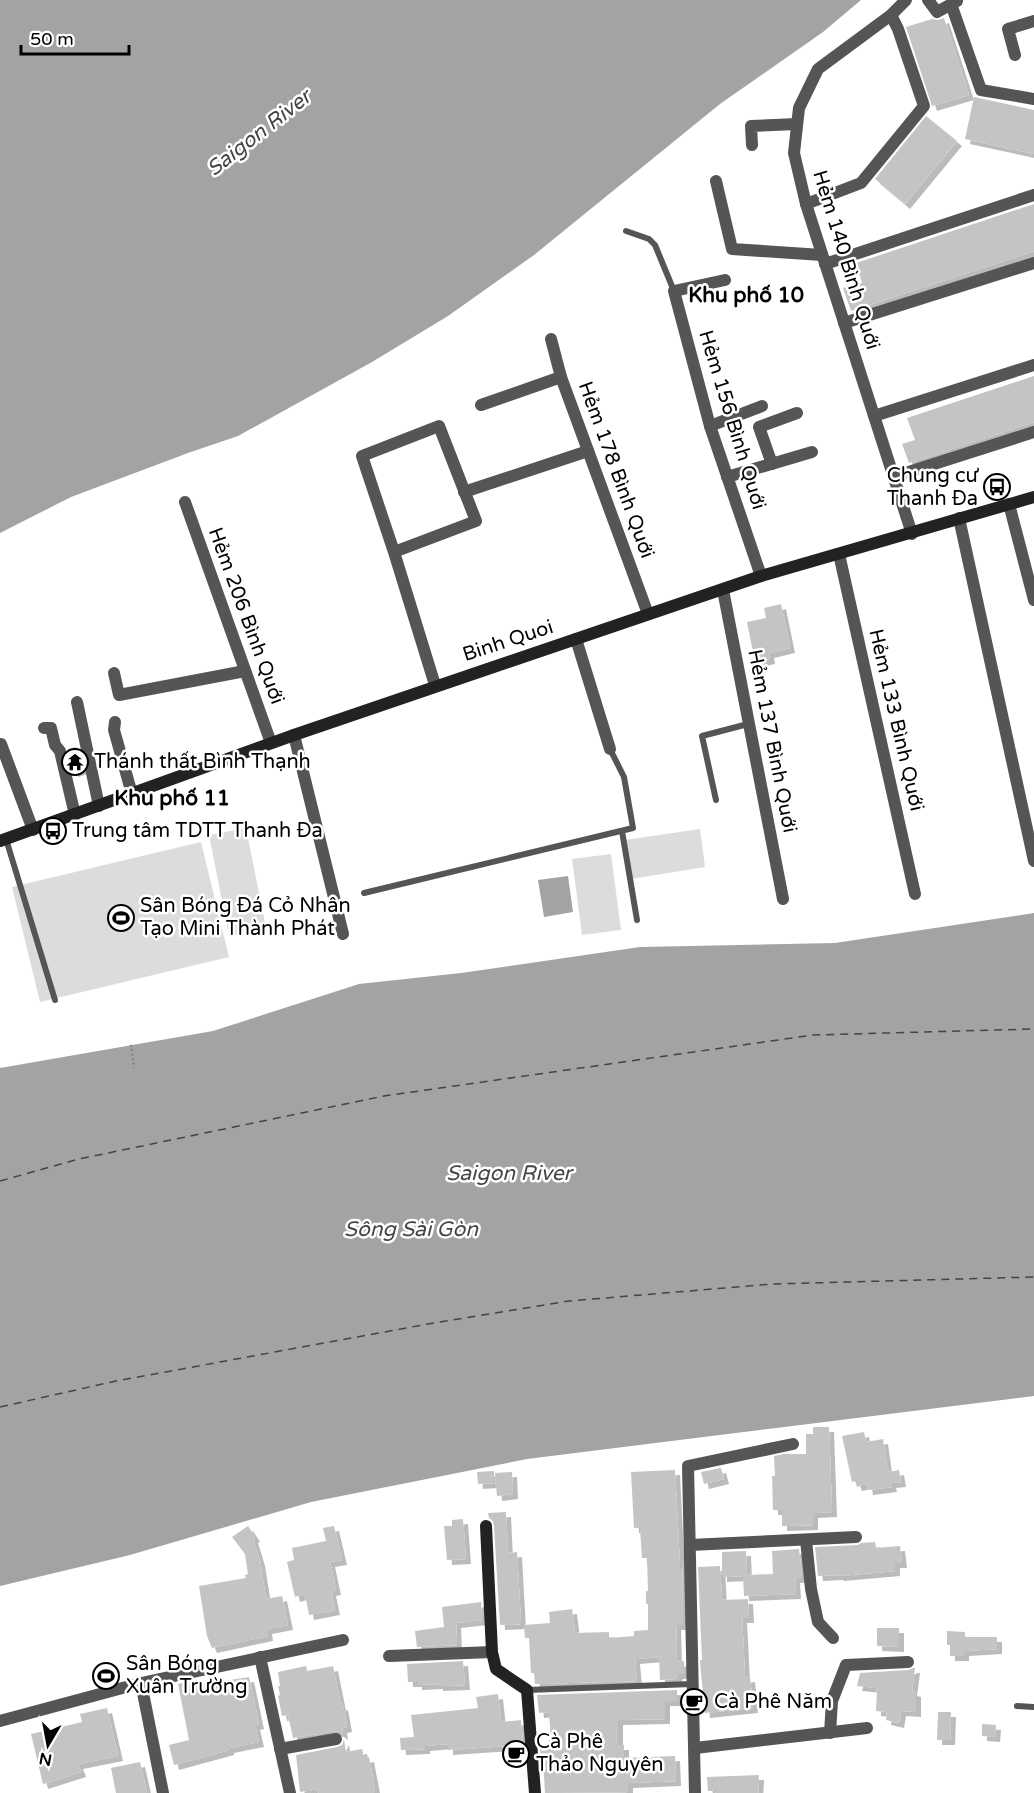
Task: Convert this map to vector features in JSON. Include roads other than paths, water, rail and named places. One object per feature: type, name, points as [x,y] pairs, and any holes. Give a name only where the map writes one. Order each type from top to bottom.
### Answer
[{"type":"main road","name":"Binh Quoi","points":[[3,840],[271,743],[761,576],[1034,497]]},
{"type":"main road","points":[[486,1526],[492,1652],[496,1669],[527,1690],[535,1793]]},
{"type":"street","name":"Hẻm 140 Bình Quới","points":[[906,0],[891,15],[818,69],[799,108],[794,153],[806,204],[912,534]]},
{"type":"street","points":[[928,0],[937,12],[955,2],[981,90],[1034,99]]},
{"type":"street","points":[[806,204],[861,183],[924,106],[898,29],[891,15]]},
{"type":"street","points":[[1015,55],[1008,29],[1034,21]]},
{"type":"street","points":[[752,145],[751,126],[797,124]]},
{"type":"street","points":[[716,181],[732,249],[824,260],[1034,195]]},
{"type":"street","points":[[844,323],[1034,263]]},
{"type":"street","points":[[674,291],[725,280]]},
{"type":"street","name":"Hẻm 156 Bình Quới","points":[[674,291],[710,426],[761,576]]},
{"type":"street","name":"Hẻm 178 Bình Quới","points":[[550,339],[561,377],[648,614]]},
{"type":"street","points":[[874,416],[1034,365]]},
{"type":"street","points":[[481,405],[561,377]]},
{"type":"street","points":[[710,426],[762,406]]},
{"type":"street","points":[[772,464],[759,427],[797,413]]},
{"type":"street","points":[[394,552],[476,521],[439,426],[362,456],[435,686]]},
{"type":"street","points":[[893,477],[1034,432]]},
{"type":"street","points":[[464,492],[588,451]]},
{"type":"street","points":[[727,477],[812,452]]},
{"type":"street","name":"Hẻm 206 Bình Quới","points":[[184,502],[271,743]]},
{"type":"street","points":[[1009,504],[1034,600]]},
{"type":"street","points":[[959,518],[1034,861]]},
{"type":"street","name":"Hẻm 133 Bình Quới","points":[[839,554],[915,894]]},
{"type":"street","name":"Hẻm 137 Bình Quới","points":[[723,590],[783,899]]},
{"type":"street","points":[[576,639],[610,749]]},
{"type":"street","points":[[114,673],[119,695],[245,671]]},
{"type":"street","points":[[77,702],[99,806]]},
{"type":"street","points":[[115,722],[114,730],[132,794]]},
{"type":"street","points":[[44,728],[51,728],[55,745],[60,751],[75,815]]},
{"type":"street","points":[[294,735],[343,934]]},
{"type":"street","points":[[2,744],[33,830]]},
{"type":"street","points":[[695,1793],[688,1466],[793,1444]]},
{"type":"street","points":[[690,1545],[856,1537]]},
{"type":"street","points":[[806,1540],[811,1589],[818,1622],[833,1638]]},
{"type":"street","points":[[0,1721],[141,1683],[343,1640]]},
{"type":"street","points":[[389,1656],[492,1652]]},
{"type":"street","points":[[260,1657],[290,1793]]},
{"type":"street","points":[[830,1733],[832,1701],[846,1665],[908,1662]]},
{"type":"street","points":[[141,1683],[163,1793]]},
{"type":"street","points":[[695,1749],[867,1728]]},
{"type":"street","points":[[280,1749],[336,1739]]},
{"type":"lane","points":[[626,231],[649,239],[655,245],[674,291]]},
{"type":"lane","points":[[716,800],[702,736],[749,724]]},
{"type":"lane","points":[[364,893],[633,828],[624,777],[610,749]]},
{"type":"lane","points":[[621,831],[637,920]]},
{"type":"lane","points":[[3,840],[55,1000]]},
{"type":"lane","points":[[527,1690],[693,1684]]},
{"type":"lane","points":[[1017,1706],[1034,1707]]},
{"type":"water","name":"Saigon River","points":[[0,0],[861,0],[823,32],[720,104],[534,255],[448,316],[372,362],[238,436],[71,497],[0,533]]},
{"type":"water","points":[[568,876],[573,912],[544,917],[538,880]]},
{"type":"water","name":"Sông Sài Gòn","points":[[1034,913],[1034,1396],[527,1459],[311,1502],[130,1555],[0,1586],[0,1068],[213,1031],[359,984],[461,973],[640,947],[835,943]]},
{"type":"place","name":"Chung cư Thanh Đa","points":[[997,487]]},
{"type":"place","name":"Thánh thất Bình Thạnh","points":[[75,762]]},
{"type":"place","name":"Trung tâm TDTT Thanh Đa","points":[[53,831]]},
{"type":"place","name":"Sân Bóng Đá Cỏ Nhân Tạo Mini Thành Phát","points":[[121,918]]},
{"type":"place","name":"Sân Bóng Xuân Trường","points":[[106,1676]]},
{"type":"place","name":"Cà Phê Năm","points":[[694,1702]]},
{"type":"place","name":"Cà Phê Thảo Nguyên","points":[[516,1754]]},
{"type":"district","name":"Khu phố 10","points":[[746,295]]},
{"type":"district","name":"Khu phố 11","points":[[172,798]]}]
